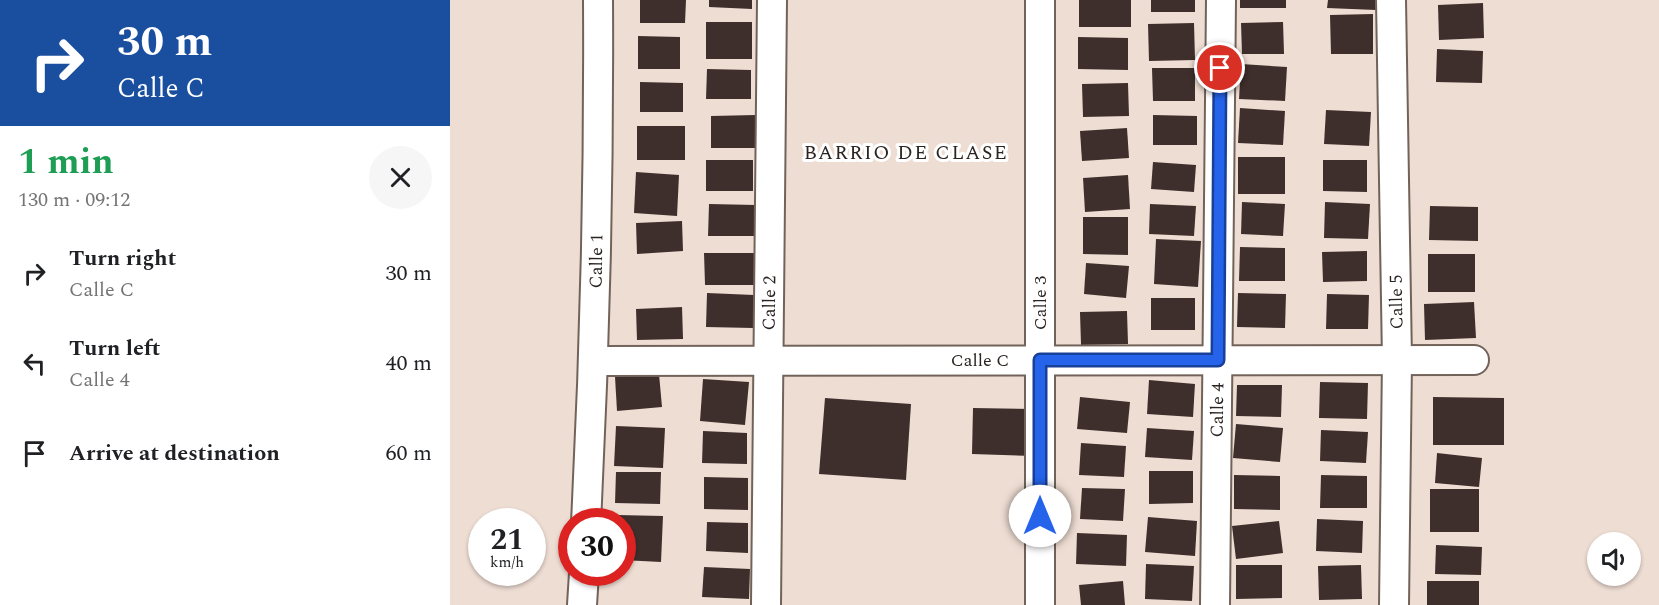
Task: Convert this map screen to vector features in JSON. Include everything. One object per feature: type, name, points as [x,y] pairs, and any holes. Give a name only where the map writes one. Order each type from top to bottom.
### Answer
[{"type":"street","name":"Calle 1","points":[[587,508],[594,361],[599,146],[598,0]]},
{"type":"street","name":"Calle 2","points":[[766,605],[772,0]]},
{"type":"street","name":"Calle 3","points":[[1040,0],[1040,605]]},
{"type":"street","name":"Calle 4","points":[[1215,605],[1221,0]]},
{"type":"street","name":"Calle 5","points":[[1391,0],[1397,360],[1394,605]]},
{"type":"street","name":"Calle C","points":[[594,361],[1474,360]]},
{"type":"street","points":[[582,605],[583,586]]},
{"type":"building","points":[[640,0],[686,0],[685,23],[640,23]]},
{"type":"building","points":[[709,0],[752,0],[752,9],[709,7]]},
{"type":"building","points":[[1079,0],[1131,0],[1131,27],[1079,27]]},
{"type":"building","points":[[1151,0],[1195,0],[1195,12],[1151,12]]},
{"type":"building","points":[[1240,0],[1286,0],[1286,8],[1240,8]]},
{"type":"building","points":[[1328,0],[1375,0],[1376,10],[1327,8]]},
{"type":"building","points":[[1483,3],[1484,38],[1439,40],[1438,5]]},
{"type":"building","points":[[1373,14],[1373,54],[1331,54],[1330,15]]},
{"type":"building","points":[[706,22],[752,22],[752,59],[706,59]]},
{"type":"building","points":[[1283,22],[1284,54],[1242,54],[1241,23]]},
{"type":"building","points":[[1194,23],[1195,60],[1149,61],[1148,24]]},
{"type":"building","points":[[638,36],[680,37],[680,69],[638,69]]},
{"type":"building","points":[[1078,37],[1128,38],[1128,70],[1078,69]]},
{"type":"building","points":[[1437,49],[1483,51],[1482,83],[1436,82]]},
{"type":"building","points":[[1241,64],[1287,67],[1285,101],[1239,99]]},
{"type":"building","points":[[1152,68],[1195,68],[1195,101],[1153,101]]},
{"type":"building","points":[[707,69],[751,70],[751,99],[706,99]]},
{"type":"building","points":[[640,82],[683,83],[683,112],[640,112]]},
{"type":"building","points":[[1128,83],[1129,116],[1083,117],[1082,84]]},
{"type":"building","points":[[1240,108],[1285,111],[1283,145],[1238,143]]},
{"type":"building","points":[[1326,110],[1371,112],[1369,146],[1324,144]]},
{"type":"building","points":[[756,115],[756,148],[711,148],[711,116]]},
{"type":"building","points":[[1153,115],[1197,116],[1197,145],[1153,145]]},
{"type":"building","points":[[637,126],[685,126],[685,160],[637,160]]},
{"type":"building","points":[[1127,128],[1129,158],[1082,161],[1080,131]]},
{"type":"building","points":[[1238,157],[1285,157],[1285,194],[1238,194]]},
{"type":"building","points":[[706,160],[753,160],[753,191],[706,191]]},
{"type":"building","points":[[1323,160],[1367,160],[1367,192],[1323,191]]},
{"type":"building","points":[[1153,162],[1196,165],[1194,192],[1151,189]]},
{"type":"building","points":[[636,172],[679,175],[677,216],[634,213]]},
{"type":"building","points":[[1128,175],[1130,209],[1085,212],[1083,178]]},
{"type":"building","points":[[1242,202],[1285,204],[1283,236],[1241,234]]},
{"type":"building","points":[[1325,202],[1370,204],[1368,239],[1324,238]]},
{"type":"building","points":[[709,204],[756,205],[756,236],[708,236]]},
{"type":"building","points":[[1150,204],[1196,206],[1194,236],[1149,234]]},
{"type":"building","points":[[1430,206],[1478,207],[1478,241],[1429,240]]},
{"type":"building","points":[[1083,217],[1128,217],[1128,255],[1083,254]]},
{"type":"building","points":[[682,221],[683,251],[637,254],[636,223]]},
{"type":"building","points":[[1156,239],[1201,241],[1198,287],[1154,284]]},
{"type":"building","points":[[1240,247],[1285,248],[1285,281],[1239,281]]},
{"type":"building","points":[[1367,251],[1367,281],[1323,282],[1322,252]]},
{"type":"building","points":[[704,253],[754,253],[754,285],[705,285]]},
{"type":"building","points":[[1428,254],[1475,254],[1475,292],[1428,292]]},
{"type":"building","points":[[1086,263],[1129,266],[1126,298],[1084,294]]},
{"type":"building","points":[[707,293],[754,295],[753,328],[706,327]]},
{"type":"building","points":[[1238,293],[1286,294],[1285,328],[1237,327]]},
{"type":"building","points":[[1327,294],[1369,295],[1368,329],[1326,329]]},
{"type":"building","points":[[1151,298],[1195,298],[1195,330],[1151,330]]},
{"type":"building","points":[[1474,302],[1476,338],[1425,340],[1424,304]]},
{"type":"building","points":[[682,307],[683,339],[637,340],[636,309]]},
{"type":"building","points":[[1127,311],[1128,344],[1081,345],[1080,312]]},
{"type":"building","points":[[659,374],[662,407],[617,411],[615,377]]},
{"type":"building","points":[[703,379],[749,382],[745,425],[700,421]]},
{"type":"building","points":[[1149,380],[1195,384],[1193,417],[1147,414]]},
{"type":"building","points":[[1320,382],[1368,383],[1367,419],[1319,418]]},
{"type":"building","points":[[1237,385],[1282,385],[1281,417],[1236,416]]},
{"type":"building","points":[[1080,397],[1130,402],[1127,433],[1077,429]]},
{"type":"building","points":[[1433,397],[1504,398],[1504,445],[1433,445]]},
{"type":"building","points":[[825,398],[911,404],[906,480],[819,474]]},
{"type":"building","points":[[973,408],[1035,409],[1034,456],[972,454]]},
{"type":"building","points":[[1236,424],[1283,428],[1280,462],[1233,458]]},
{"type":"building","points":[[616,426],[665,428],[663,468],[614,466]]},
{"type":"building","points":[[1147,428],[1194,431],[1192,460],[1145,457]]},
{"type":"building","points":[[1321,430],[1368,432],[1366,463],[1320,461]]},
{"type":"building","points":[[703,431],[747,433],[747,464],[702,463]]},
{"type":"building","points":[[1081,443],[1126,446],[1124,477],[1079,475]]},
{"type":"building","points":[[1437,453],[1482,458],[1479,487],[1435,483]]},
{"type":"building","points":[[1149,471],[1193,471],[1193,503],[1149,504]]},
{"type":"building","points":[[616,472],[661,472],[660,504],[615,503]]},
{"type":"building","points":[[1234,475],[1280,476],[1280,510],[1234,509]]},
{"type":"building","points":[[1321,475],[1367,476],[1367,508],[1320,508]]},
{"type":"building","points":[[704,477],[748,478],[748,510],[704,509]]},
{"type":"building","points":[[1082,488],[1125,489],[1123,521],[1080,519]]},
{"type":"building","points":[[1430,489],[1479,489],[1479,532],[1430,532]]},
{"type":"building","points":[[636,515],[663,516],[661,562],[636,561]]},
{"type":"building","points":[[1148,517],[1197,521],[1195,556],[1145,552]]},
{"type":"building","points":[[1317,519],[1363,521],[1362,553],[1316,551]]},
{"type":"building","points":[[1279,521],[1283,553],[1236,559],[1232,526]]},
{"type":"building","points":[[707,522],[748,523],[748,553],[706,551]]},
{"type":"building","points":[[1077,533],[1127,535],[1126,566],[1076,564]]},
{"type":"building","points":[[1436,545],[1482,547],[1481,575],[1435,574]]},
{"type":"building","points":[[1146,564],[1194,566],[1192,601],[1145,599]]},
{"type":"building","points":[[1236,565],[1282,565],[1282,598],[1236,599]]},
{"type":"building","points":[[1361,565],[1362,599],[1319,600],[1318,566]]},
{"type":"building","points":[[704,567],[750,569],[749,599],[702,597]]},
{"type":"building","points":[[1123,581],[1125,605],[1081,605],[1079,585]]},
{"type":"building","points":[[1427,581],[1479,581],[1479,605],[1427,605]]},
{"type":"district","name":"BARRIO DE CLASE","points":[[906,152]]},
{"type":"route","points":[[1040,516],[1040,360],[1218,360],[1220,68]]}]
